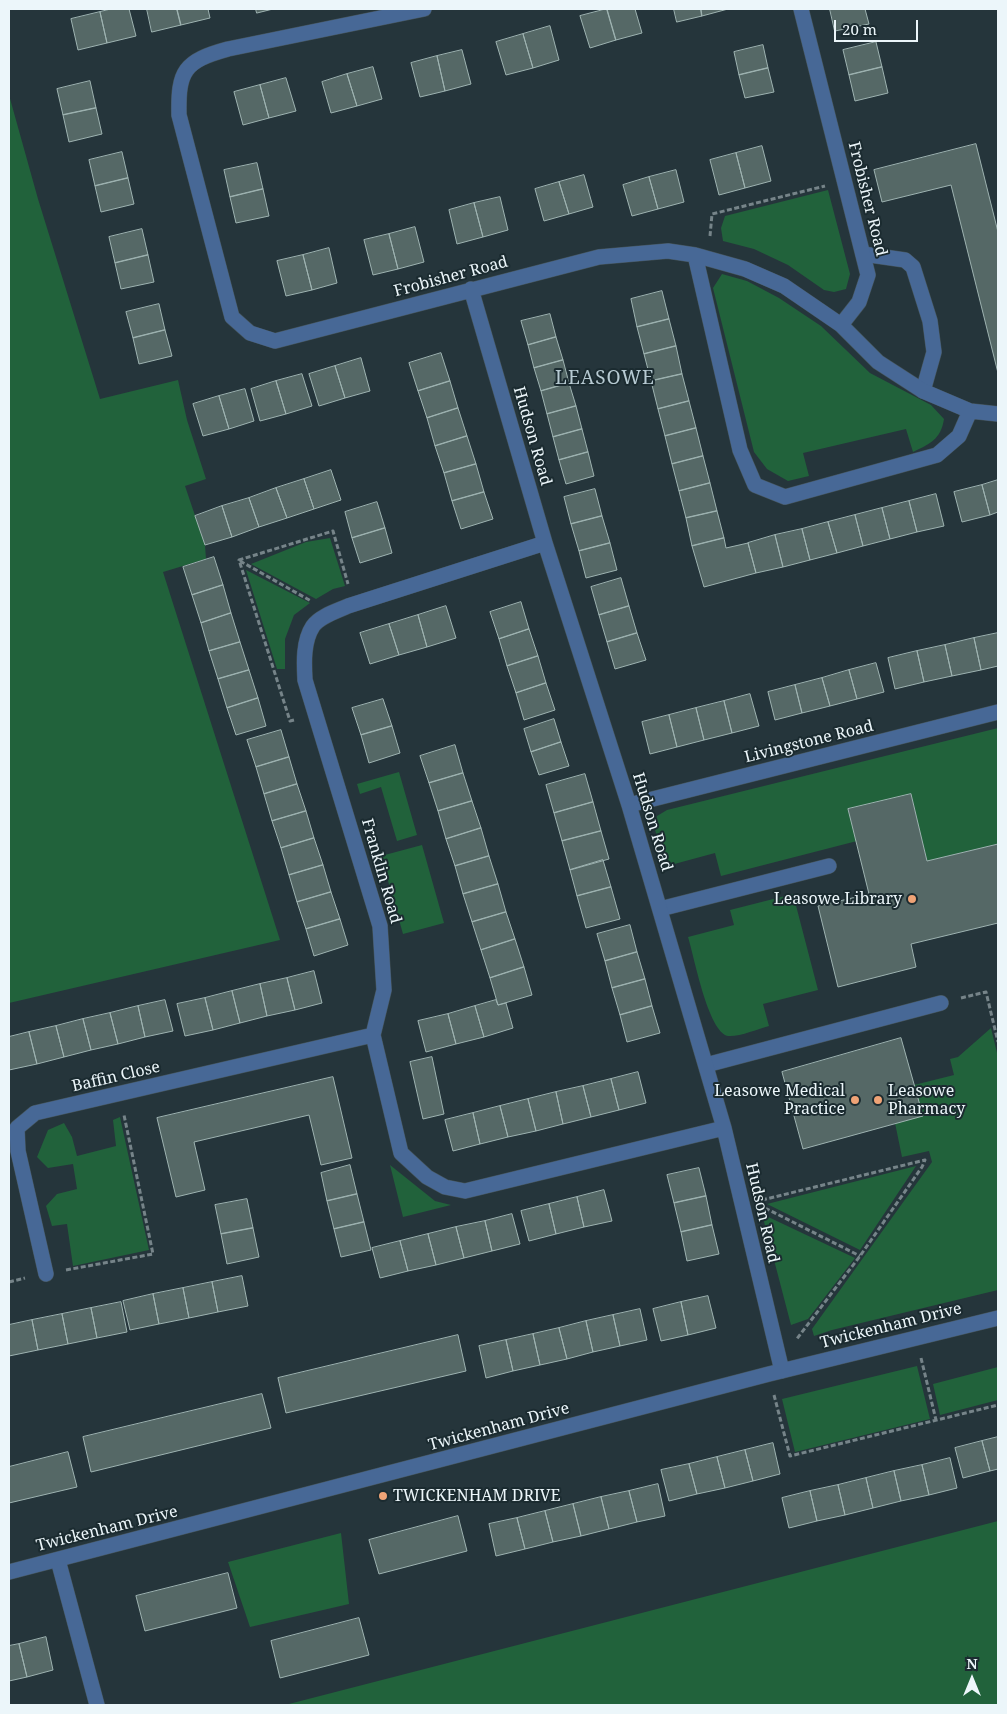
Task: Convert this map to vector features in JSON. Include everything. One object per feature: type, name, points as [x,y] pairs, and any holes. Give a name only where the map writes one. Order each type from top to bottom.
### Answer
[{"type":"street","name":"Frobisher Road","points":[[424,9],[205,55],[184,70],[179,92],[179,115],[232,317],[250,333],[275,342],[471,289],[599,257],[668,251],[701,257],[745,269],[784,286],[841,325],[859,302],[868,275],[802,9]]},
{"type":"street","points":[[863,254],[905,260],[913,267],[930,320],[934,352],[923,391]]},
{"type":"street","points":[[701,257],[740,450],[756,486],[786,497],[937,455],[959,436],[970,411]]},
{"type":"street","name":"Hudson Road","points":[[471,289],[545,543],[629,805],[748,1204],[777,1369]]},
{"type":"street","points":[[841,325],[878,362],[923,391],[970,411],[998,414]]},
{"type":"street","name":"Franklin Road","points":[[545,543],[354,604],[332,613],[313,625],[304,654],[305,680],[380,926],[384,990],[373,1035],[401,1153],[427,1177],[445,1187],[465,1191],[724,1128]]},
{"type":"street","name":"Livingstone Road","points":[[629,805],[998,712]]},
{"type":"street","points":[[660,909],[829,866]]},
{"type":"street","points":[[706,1065],[942,1003]]},
{"type":"street","name":"Baffin Close","points":[[46,1274],[18,1151],[17,1128],[35,1113],[373,1035]]},
{"type":"street","name":"Twickenham Drive","points":[[9,1572],[777,1369],[998,1318]]},
{"type":"street","points":[[58,1560],[97,1705]]},
{"type":"path","points":[[701,257],[712,214],[845,181]]},
{"type":"path","points":[[240,560],[333,531],[354,604]]},
{"type":"path","points":[[240,560],[332,613]]},
{"type":"path","points":[[240,560],[290,721],[315,713]]},
{"type":"path","points":[[942,1003],[986,992],[998,1042]]},
{"type":"path","points":[[9,1282],[153,1254],[120,1094]]},
{"type":"path","points":[[748,1204],[924,1160],[922,1167],[860,1256],[777,1369],[790,1456],[998,1405]]},
{"type":"path","points":[[748,1204],[860,1256]]},
{"type":"path","points":[[916,1338],[936,1420]]},
{"type":"green space","points":[[9,95],[38,199],[100,399],[178,380],[187,420],[206,479],[185,486],[205,545],[206,559],[163,572],[280,940],[9,1003]]},
{"type":"green space","points":[[828,190],[850,274],[846,289],[834,292],[824,290],[788,265],[754,249],[723,241],[721,228],[725,216]]},
{"type":"green space","points":[[722,274],[747,281],[779,298],[821,326],[870,373],[931,405],[944,419],[943,426],[934,440],[913,452],[906,429],[803,453],[809,476],[788,481],[767,469],[754,452],[713,288]]},
{"type":"green space","points":[[330,538],[345,586],[333,589],[316,599],[251,564],[306,542]]},
{"type":"green space","points":[[246,570],[310,603],[294,615],[285,639],[285,669],[277,669]]},
{"type":"green space","points":[[998,728],[998,844],[927,861],[911,794],[849,809],[857,841],[721,876],[715,853],[667,866],[655,830],[657,816],[667,810]]},
{"type":"green space","points":[[399,772],[417,835],[397,841],[381,787],[360,794],[357,784]]},
{"type":"green space","points":[[422,845],[444,923],[403,934],[381,856]]},
{"type":"green space","points":[[793,894],[818,990],[763,1004],[769,1026],[743,1034],[728,1036],[714,1022],[708,1008],[688,937],[734,925],[730,910]]},
{"type":"green space","points":[[991,1028],[998,1057],[998,1290],[814,1336],[812,1329],[932,1162],[929,1151],[902,1157],[895,1123],[923,1115],[914,1085],[954,1075],[950,1059],[958,1057]]},
{"type":"green space","points":[[120,1117],[149,1250],[73,1266],[67,1224],[52,1226],[46,1206],[57,1194],[77,1189],[73,1164],[48,1168],[37,1157],[48,1130],[64,1123],[72,1137],[77,1156],[116,1146],[113,1120]]},
{"type":"green space","points":[[390,1165],[435,1201],[451,1205],[403,1217]]},
{"type":"green space","points":[[916,1166],[860,1250],[767,1204]]},
{"type":"green space","points":[[762,1214],[855,1258],[808,1319],[791,1325]]},
{"type":"green space","points":[[917,1366],[930,1419],[795,1452],[782,1399]]},
{"type":"green space","points":[[998,1367],[998,1400],[940,1415],[933,1384]]},
{"type":"green space","points":[[998,1521],[998,1705],[285,1705]]},
{"type":"green space","points":[[341,1533],[349,1604],[250,1627],[228,1562]]},
{"type":"building","points":[[111,9],[129,9],[136,36],[107,43],[100,12]]},
{"type":"building","points":[[147,9],[177,9],[181,25],[152,32]]},
{"type":"building","points":[[177,9],[208,9],[210,18],[181,25]]},
{"type":"building","points":[[256,9],[273,9],[257,13]]},
{"type":"building","points":[[607,9],[616,40],[590,48],[580,16]]},
{"type":"building","points":[[607,9],[635,9],[642,33],[616,40]]},
{"type":"building","points":[[674,9],[701,9],[702,16],[677,22]]},
{"type":"building","points":[[701,9],[728,9],[702,16]]},
{"type":"building","points":[[830,9],[865,9],[869,24],[835,31]]},
{"type":"building","points":[[100,12],[107,43],[78,50],[71,19]]},
{"type":"building","points":[[550,26],[559,60],[533,68],[523,34]]},
{"type":"building","points":[[523,34],[533,68],[506,75],[496,42]]},
{"type":"building","points":[[876,42],[882,67],[849,75],[843,50]]},
{"type":"building","points":[[763,45],[768,68],[739,75],[734,52]]},
{"type":"building","points":[[462,50],[471,84],[445,91],[437,56]]},
{"type":"building","points":[[437,56],[445,91],[420,97],[411,63]]},
{"type":"building","points":[[373,67],[382,99],[357,106],[347,74]]},
{"type":"building","points":[[882,67],[888,93],[855,101],[849,75]]},
{"type":"building","points":[[768,68],[774,92],[745,98],[739,75]]},
{"type":"building","points":[[347,74],[357,106],[331,113],[322,82]]},
{"type":"building","points":[[286,78],[296,111],[269,118],[260,85]]},
{"type":"building","points":[[90,81],[96,108],[63,115],[57,89]]},
{"type":"building","points":[[260,85],[269,118],[243,125],[234,92]]},
{"type":"building","points":[[96,108],[102,134],[69,142],[63,115]]},
{"type":"building","points":[[976,144],[998,232],[998,373],[951,185],[882,202],[874,170]]},
{"type":"building","points":[[762,146],[771,181],[745,188],[736,153]]},
{"type":"building","points":[[122,152],[128,178],[95,186],[89,160]]},
{"type":"building","points":[[736,153],[745,188],[719,195],[710,160]]},
{"type":"building","points":[[257,163],[263,189],[230,197],[224,170]]},
{"type":"building","points":[[676,170],[684,202],[658,209],[649,177]]},
{"type":"building","points":[[584,175],[593,207],[569,214],[559,182]]},
{"type":"building","points":[[649,177],[658,209],[632,216],[623,185]]},
{"type":"building","points":[[128,178],[134,204],[101,212],[95,186]]},
{"type":"building","points":[[559,182],[569,214],[544,221],[535,189]]},
{"type":"building","points":[[263,189],[269,216],[236,223],[230,197]]},
{"type":"building","points":[[500,197],[508,230],[483,237],[474,203]]},
{"type":"building","points":[[474,203],[483,237],[457,244],[449,210]]},
{"type":"building","points":[[415,227],[424,262],[398,269],[389,234]]},
{"type":"building","points":[[142,229],[148,255],[115,263],[109,237]]},
{"type":"building","points":[[389,234],[398,269],[373,275],[364,240]]},
{"type":"building","points":[[329,248],[337,283],[312,290],[303,255]]},
{"type":"building","points":[[148,255],[154,282],[121,289],[115,263]]},
{"type":"building","points":[[303,255],[312,290],[286,296],[277,261]]},
{"type":"building","points":[[662,291],[669,319],[637,327],[631,299]]},
{"type":"building","points":[[159,304],[165,330],[133,338],[126,312]]},
{"type":"building","points":[[550,314],[556,337],[528,345],[521,321]]},
{"type":"building","points":[[669,319],[676,346],[644,354],[637,327]]},
{"type":"building","points":[[165,330],[172,356],[139,364],[133,338]]},
{"type":"building","points":[[556,337],[563,360],[534,368],[528,345]]},
{"type":"building","points":[[676,346],[682,374],[651,381],[644,354]]},
{"type":"building","points":[[441,353],[450,381],[418,391],[409,363]]},
{"type":"building","points":[[361,358],[370,391],[345,398],[335,366]]},
{"type":"building","points":[[563,360],[569,383],[541,391],[534,368]]},
{"type":"building","points":[[335,366],[345,398],[319,406],[309,374]]},
{"type":"building","points":[[302,374],[312,406],[286,414],[276,381]]},
{"type":"building","points":[[682,374],[689,401],[658,409],[651,381]]},
{"type":"building","points":[[276,381],[286,414],[260,421],[251,389]]},
{"type":"building","points":[[450,381],[458,408],[427,418],[418,391]]},
{"type":"building","points":[[569,383],[576,406],[547,414],[541,391]]},
{"type":"building","points":[[245,389],[254,421],[229,429],[219,396]]},
{"type":"building","points":[[219,396],[229,429],[203,436],[193,404]]},
{"type":"building","points":[[689,401],[696,428],[665,436],[658,409]]},
{"type":"building","points":[[576,406],[582,429],[553,437],[547,414]]},
{"type":"building","points":[[458,408],[467,436],[435,446],[427,418]]},
{"type":"building","points":[[696,428],[703,456],[672,464],[665,436]]},
{"type":"building","points":[[582,429],[588,452],[559,460],[553,437]]},
{"type":"building","points":[[467,436],[476,464],[444,473],[435,446]]},
{"type":"building","points":[[588,452],[594,476],[566,484],[559,460]]},
{"type":"building","points":[[703,456],[710,483],[679,491],[672,464]]},
{"type":"building","points":[[476,464],[484,492],[452,501],[444,473]]},
{"type":"building","points":[[331,470],[341,500],[314,509],[304,479]]},
{"type":"building","points":[[304,479],[314,509],[287,518],[276,488]]},
{"type":"building","points":[[998,480],[998,512],[990,515],[982,485]]},
{"type":"building","points":[[710,483],[717,511],[686,518],[679,491]]},
{"type":"building","points":[[982,485],[990,515],[962,522],[954,492]]},
{"type":"building","points":[[276,488],[287,518],[259,527],[249,498]]},
{"type":"building","points":[[595,489],[602,516],[571,524],[564,497]]},
{"type":"building","points":[[484,492],[493,519],[461,529],[452,501]]},
{"type":"building","points":[[936,494],[944,526],[917,532],[909,501]]},
{"type":"building","points":[[249,498],[259,527],[232,537],[222,506]]},
{"type":"building","points":[[909,501],[917,532],[890,539],[882,508]]},
{"type":"building","points":[[377,502],[385,528],[352,538],[345,512]]},
{"type":"building","points":[[222,506],[232,537],[205,545],[195,516]]},
{"type":"building","points":[[882,508],[890,539],[863,546],[855,515]]},
{"type":"building","points":[[717,511],[724,538],[692,546],[686,518]]},
{"type":"building","points":[[855,515],[863,546],[837,553],[828,522]]},
{"type":"building","points":[[602,516],[610,543],[579,551],[571,524]]},
{"type":"building","points":[[828,522],[837,553],[810,560],[802,529]]},
{"type":"building","points":[[385,528],[392,553],[360,563],[352,538]]},
{"type":"building","points":[[802,529],[810,560],[783,567],[775,535]]},
{"type":"building","points":[[775,535],[783,567],[756,573],[748,543]]},
{"type":"building","points":[[724,538],[726,548],[748,543],[756,573],[704,587],[692,546]]},
{"type":"building","points":[[610,543],[617,570],[586,578],[579,551]]},
{"type":"building","points":[[214,557],[223,585],[192,595],[183,567]]},
{"type":"building","points":[[621,578],[629,606],[599,615],[591,587]]},
{"type":"building","points":[[223,585],[231,613],[201,623],[192,595]]},
{"type":"building","points":[[521,602],[529,629],[499,639],[490,612]]},
{"type":"building","points":[[446,606],[456,638],[427,647],[418,615]]},
{"type":"building","points":[[629,606],[637,633],[607,642],[599,615]]},
{"type":"building","points":[[231,613],[240,642],[209,651],[201,623]]},
{"type":"building","points":[[418,615],[427,647],[399,655],[389,624]]},
{"type":"building","points":[[389,624],[399,655],[370,664],[360,633]]},
{"type":"building","points":[[529,629],[538,656],[507,666],[499,639]]},
{"type":"building","points":[[637,633],[646,660],[615,669],[607,642]]},
{"type":"building","points":[[998,633],[998,666],[981,670],[974,638]]},
{"type":"building","points":[[974,638],[981,670],[952,676],[945,645]]},
{"type":"building","points":[[240,642],[249,670],[218,679],[209,651]]},
{"type":"building","points":[[945,645],[952,676],[924,682],[917,651]]},
{"type":"building","points":[[917,651],[924,682],[895,689],[888,658]]},
{"type":"building","points":[[538,656],[546,683],[516,693],[507,666]]},
{"type":"building","points":[[876,663],[884,692],[857,699],[849,670]]},
{"type":"building","points":[[249,670],[258,698],[227,708],[218,679]]},
{"type":"building","points":[[849,670],[857,699],[830,706],[822,678]]},
{"type":"building","points":[[822,678],[830,706],[802,713],[795,685]]},
{"type":"building","points":[[546,683],[555,710],[524,720],[516,693]]},
{"type":"building","points":[[795,685],[802,713],[775,720],[768,692]]},
{"type":"building","points":[[750,694],[759,726],[732,733],[724,701]]},
{"type":"building","points":[[258,698],[266,726],[236,735],[227,708]]},
{"type":"building","points":[[383,699],[392,726],[361,735],[352,708]]},
{"type":"building","points":[[724,701],[732,733],[704,740],[696,708]]},
{"type":"building","points":[[696,708],[704,740],[677,747],[669,715]]},
{"type":"building","points":[[669,715],[677,747],[650,754],[642,722]]},
{"type":"building","points":[[554,719],[561,742],[531,752],[524,729]]},
{"type":"building","points":[[392,726],[400,753],[369,763],[361,735]]},
{"type":"building","points":[[281,730],[289,757],[256,767],[247,740]]},
{"type":"building","points":[[561,742],[569,766],[539,775],[531,752]]},
{"type":"building","points":[[455,745],[463,773],[429,783],[420,756]]},
{"type":"building","points":[[289,757],[297,784],[264,794],[256,767]]},
{"type":"building","points":[[463,773],[472,801],[438,811],[429,783]]},
{"type":"building","points":[[585,774],[593,802],[554,813],[546,785]]},
{"type":"building","points":[[297,784],[306,811],[272,821],[264,794]]},
{"type":"building","points":[[911,794],[927,861],[998,844],[998,923],[911,944],[916,967],[838,987],[818,906],[869,894],[848,809]]},
{"type":"building","points":[[472,801],[481,828],[446,839],[438,811]]},
{"type":"building","points":[[593,802],[601,831],[562,841],[554,813]]},
{"type":"building","points":[[306,811],[314,838],[281,848],[272,821]]},
{"type":"building","points":[[481,828],[489,856],[455,866],[446,839]]},
{"type":"building","points":[[601,831],[609,859],[570,870],[562,841]]},
{"type":"building","points":[[314,838],[323,865],[289,875],[281,848]]},
{"type":"building","points":[[489,856],[498,884],[463,894],[455,866]]},
{"type":"building","points":[[603,860],[611,887],[577,896],[570,870]]},
{"type":"building","points":[[323,865],[331,892],[297,902],[289,875]]},
{"type":"building","points":[[498,884],[506,912],[472,922],[463,894]]},
{"type":"building","points":[[611,887],[620,919],[586,928],[577,896]]},
{"type":"building","points":[[331,892],[340,919],[306,929],[297,902]]},
{"type":"building","points":[[506,912],[515,939],[481,950],[472,922]]},
{"type":"building","points":[[340,919],[348,945],[314,956],[306,929]]},
{"type":"building","points":[[630,925],[637,952],[605,961],[597,934]]},
{"type":"building","points":[[515,939],[524,967],[490,978],[481,950]]},
{"type":"building","points":[[637,952],[645,979],[612,988],[605,961]]},
{"type":"building","points":[[524,967],[532,995],[498,1005],[490,978]]},
{"type":"building","points":[[314,971],[322,1003],[295,1010],[287,978]]},
{"type":"building","points":[[287,978],[295,1010],[267,1016],[260,984]]},
{"type":"building","points":[[645,979],[652,1006],[620,1015],[612,988]]},
{"type":"building","points":[[260,984],[267,1016],[240,1023],[232,991]]},
{"type":"building","points":[[232,991],[240,1023],[213,1030],[205,998]]},
{"type":"building","points":[[205,998],[213,1030],[185,1036],[177,1004]]},
{"type":"building","points":[[165,1000],[173,1031],[145,1037],[138,1006]]},
{"type":"building","points":[[496,1000],[498,1005],[506,1003],[513,1028],[484,1037],[475,1006]]},
{"type":"building","points":[[138,1006],[145,1037],[118,1044],[110,1013]]},
{"type":"building","points":[[475,1006],[484,1037],[456,1044],[448,1014]]},
{"type":"building","points":[[652,1006],[660,1033],[627,1042],[620,1015]]},
{"type":"building","points":[[110,1013],[118,1044],[91,1050],[83,1019]]},
{"type":"building","points":[[448,1014],[456,1044],[426,1052],[418,1021]]},
{"type":"building","points":[[83,1019],[91,1050],[64,1057],[56,1026]]},
{"type":"building","points":[[56,1026],[64,1057],[37,1064],[29,1032]]},
{"type":"building","points":[[29,1032],[37,1064],[9,1070],[9,1037]]},
{"type":"building","name":"Leasowe Medical Practice","points":[[901,1038],[923,1116],[803,1149],[782,1072]]},
{"type":"building","points":[[432,1057],[444,1114],[423,1119],[410,1062]]},
{"type":"building","points":[[638,1072],[646,1103],[619,1110],[611,1079]]},
{"type":"building","points":[[333,1077],[352,1158],[321,1165],[309,1115],[194,1142],[205,1190],[176,1197],[157,1118]]},
{"type":"building","points":[[611,1079],[619,1110],[591,1117],[583,1086]]},
{"type":"building","points":[[583,1086],[591,1117],[563,1124],[556,1092]]},
{"type":"building","points":[[556,1092],[563,1124],[536,1131],[528,1099]]},
{"type":"building","points":[[528,1099],[536,1131],[508,1137],[500,1106]]},
{"type":"building","points":[[500,1106],[508,1137],[480,1144],[473,1113]]},
{"type":"building","points":[[473,1113],[480,1144],[453,1151],[445,1120]]},
{"type":"building","points":[[350,1165],[357,1194],[327,1201],[321,1173]]},
{"type":"building","points":[[699,1168],[706,1196],[674,1203],[667,1175]]},
{"type":"building","points":[[604,1190],[612,1221],[584,1227],[577,1197]]},
{"type":"building","points":[[357,1194],[364,1222],[334,1229],[327,1201]]},
{"type":"building","points":[[706,1196],[712,1225],[681,1232],[674,1203]]},
{"type":"building","points":[[577,1197],[584,1227],[556,1234],[549,1204]]},
{"type":"building","points":[[247,1199],[253,1228],[221,1234],[215,1205]]},
{"type":"building","points":[[549,1204],[556,1234],[529,1241],[521,1211]]},
{"type":"building","points":[[512,1214],[520,1244],[492,1251],[485,1221]]},
{"type":"building","points":[[485,1221],[492,1251],[464,1258],[456,1227]]},
{"type":"building","points":[[364,1222],[371,1250],[341,1257],[334,1229]]},
{"type":"building","points":[[712,1225],[719,1254],[687,1261],[681,1232]]},
{"type":"building","points":[[456,1227],[464,1258],[436,1265],[428,1234]]},
{"type":"building","points":[[253,1228],[259,1257],[227,1264],[221,1234]]},
{"type":"building","points":[[428,1234],[436,1265],[408,1271],[400,1241]]},
{"type":"building","points":[[400,1241],[408,1271],[380,1278],[372,1248]]},
{"type":"building","points":[[242,1276],[248,1306],[218,1312],[212,1282]]},
{"type":"building","points":[[212,1282],[218,1312],[189,1318],[183,1288]]},
{"type":"building","points":[[183,1288],[189,1318],[159,1324],[153,1294]]},
{"type":"building","points":[[153,1294],[159,1324],[130,1330],[123,1301]]},
{"type":"building","points":[[708,1296],[716,1328],[688,1335],[681,1302]]},
{"type":"building","points":[[121,1302],[127,1332],[97,1338],[91,1308]]},
{"type":"building","points":[[681,1302],[688,1335],[661,1341],[653,1309]]},
{"type":"building","points":[[91,1308],[97,1338],[68,1344],[62,1314]]},
{"type":"building","points":[[640,1309],[647,1340],[620,1346],[613,1315]]},
{"type":"building","points":[[62,1314],[68,1344],[38,1350],[32,1320]]},
{"type":"building","points":[[613,1315],[620,1346],[593,1352],[586,1321]]},
{"type":"building","points":[[32,1320],[38,1350],[9,1356],[9,1325]]},
{"type":"building","points":[[586,1321],[593,1352],[567,1359],[559,1328]]},
{"type":"building","points":[[559,1328],[567,1359],[540,1365],[533,1334]]},
{"type":"building","points":[[533,1334],[540,1365],[513,1371],[506,1340]]},
{"type":"building","points":[[458,1335],[466,1371],[286,1413],[278,1378]]},
{"type":"building","points":[[506,1340],[513,1371],[486,1378],[479,1346]]},
{"type":"building","points":[[262,1394],[271,1428],[91,1472],[83,1437]]},
{"type":"building","points":[[998,1437],[998,1469],[990,1471],[982,1441]]},
{"type":"building","points":[[982,1441],[990,1471],[963,1478],[955,1448]]},
{"type":"building","points":[[773,1443],[780,1474],[753,1481],[745,1450]]},
{"type":"building","points":[[745,1450],[753,1481],[725,1488],[717,1457]]},
{"type":"building","points":[[68,1452],[77,1487],[9,1503],[9,1467]]},
{"type":"building","points":[[717,1457],[725,1488],[697,1494],[689,1464]]},
{"type":"building","points":[[950,1458],[957,1488],[929,1495],[922,1465]]},
{"type":"building","points":[[689,1464],[697,1494],[669,1501],[661,1470]]},
{"type":"building","points":[[922,1465],[929,1495],[901,1501],[894,1471]]},
{"type":"building","points":[[894,1471],[901,1501],[873,1508],[866,1478]]},
{"type":"building","points":[[866,1478],[873,1508],[845,1515],[838,1485]]},
{"type":"building","points":[[658,1484],[665,1516],[637,1522],[629,1491]]},
{"type":"building","points":[[838,1485],[845,1515],[817,1521],[810,1491]]},
{"type":"building","points":[[629,1491],[637,1522],[609,1529],[601,1497]]},
{"type":"building","points":[[810,1491],[817,1521],[789,1528],[782,1498]]},
{"type":"building","points":[[601,1497],[609,1529],[581,1536],[573,1504]]},
{"type":"building","points":[[573,1504],[581,1536],[553,1542],[545,1511]]},
{"type":"building","points":[[545,1511],[553,1542],[525,1549],[517,1518]]},
{"type":"building","points":[[458,1516],[467,1551],[379,1574],[369,1540]]},
{"type":"building","points":[[517,1518],[525,1549],[496,1556],[489,1524]]},
{"type":"building","points":[[228,1573],[237,1608],[145,1631],[136,1596]]},
{"type":"building","points":[[359,1618],[369,1655],[280,1678],[271,1641]]},
{"type":"building","points":[[46,1637],[53,1670],[27,1677],[19,1644]]},
{"type":"building","points":[[19,1644],[27,1677],[9,1681],[9,1646]]},
{"type":"place","name":"Leasowe Library","points":[[912,899]]},
{"type":"place","name":"Leasowe Medical Practice","points":[[855,1100]]},
{"type":"place","name":"Leasowe Pharmacy","points":[[878,1100]]},
{"type":"place","name":"TWICKENHAM DRIVE","points":[[383,1496]]},
{"type":"district","name":"LEASOWE","points":[[605,379]]}]
